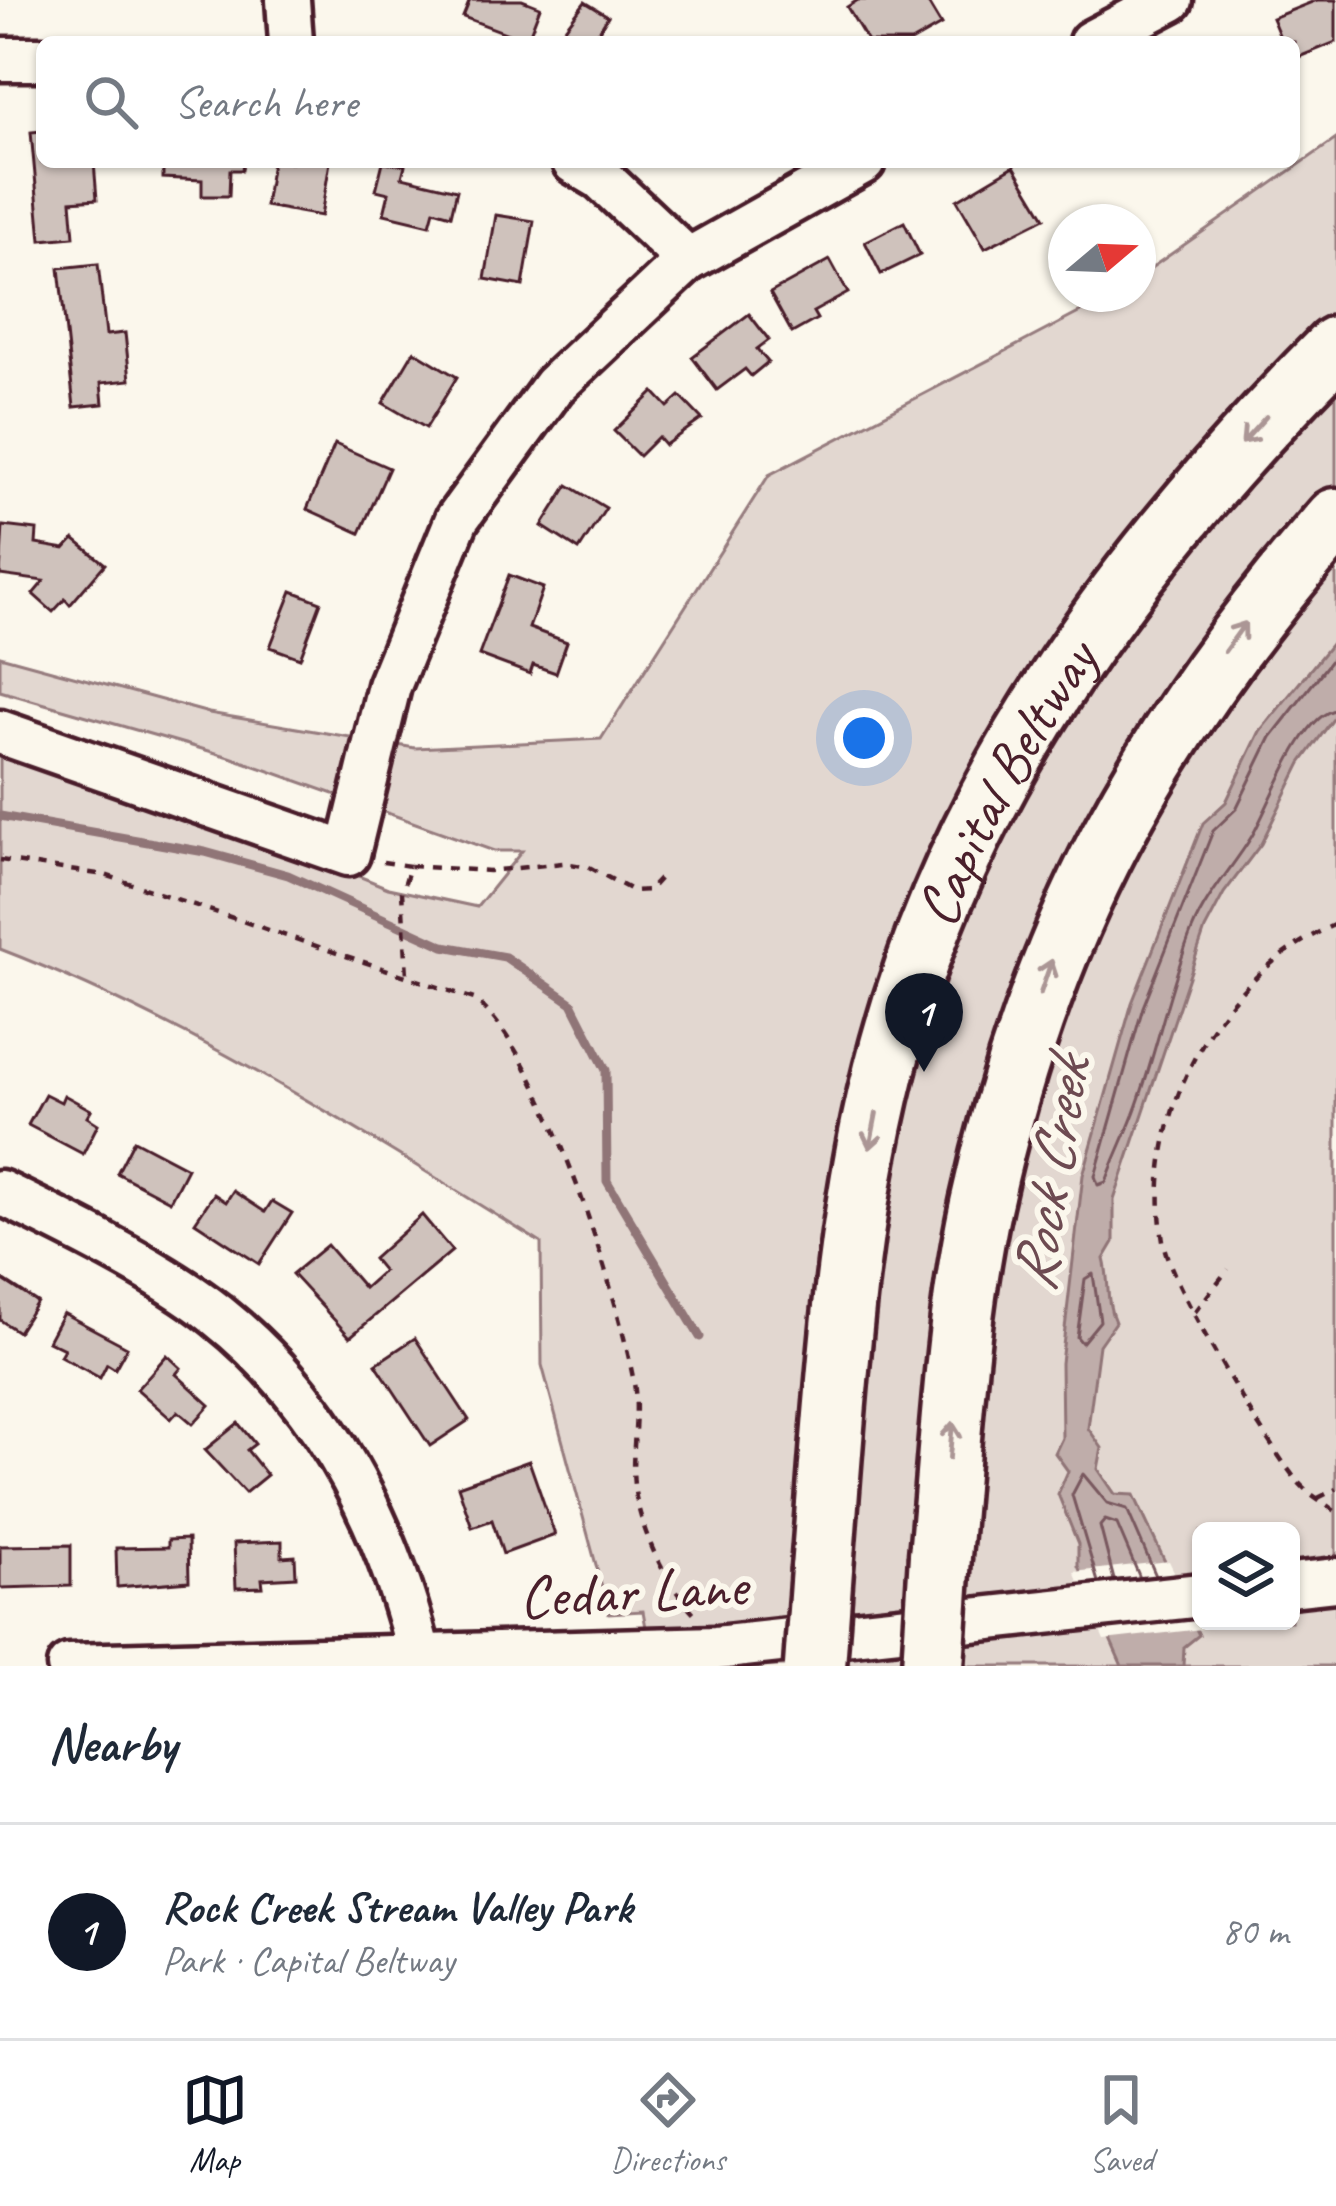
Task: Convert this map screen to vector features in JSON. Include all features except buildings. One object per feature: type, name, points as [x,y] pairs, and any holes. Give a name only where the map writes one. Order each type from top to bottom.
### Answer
[{"type":"highway","name":"Capital Beltway","points":[[815,1666],[856,1215],[890,1047],[939,899],[997,776],[1076,648],[1164,530],[1336,347]]},
{"type":"highway","name":"Capital Beltway","points":[[947,1645],[940,1556],[958,1356],[980,1208],[1012,1074],[1057,949],[1105,841],[1177,719],[1250,616],[1336,519]]},
{"type":"street","points":[[287,0],[290,36]]},
{"type":"street","points":[[1102,36],[1171,0]]},
{"type":"street","points":[[0,59],[36,58]]},
{"type":"street","points":[[584,168],[601,178],[688,260]]},
{"type":"street","points":[[0,732],[348,854],[389,686],[457,519],[554,386],[688,260],[852,168]]},
{"type":"street","points":[[0,1192],[215,1312],[286,1379],[341,1452],[405,1594],[421,1662]]},
{"type":"street","points":[[1300,1584],[1336,1580]]},
{"type":"street","name":"Cedar Lane","points":[[69,1666],[421,1662],[716,1648],[947,1645],[1192,1597]]},
{"type":"path","points":[[348,854],[410,866],[489,871],[563,862],[589,867],[633,891],[649,890],[662,877]]},
{"type":"path","points":[[0,860],[105,874],[474,999],[492,1013],[512,1038],[565,1151],[633,1381],[635,1491],[672,1590],[697,1617]]},
{"type":"path","points":[[407,976],[402,908],[410,866]]},
{"type":"path","points":[[1336,924],[1280,953],[1240,989],[1187,1074],[1164,1149],[1160,1214],[1172,1271],[1195,1312],[1300,1484],[1336,1513]]},
{"type":"path","points":[[1195,1312],[1228,1269]]},
{"type":"path","points":[[1318,1498],[1336,1489]]},
{"type":"shaded area","points":[[1336,139],[1336,1666],[653,1666],[643,1611],[609,1613],[542,1365],[541,1243],[210,1046],[0,949],[0,757],[250,832],[388,888],[477,907],[522,851],[494,851],[230,757],[0,691],[0,656],[209,713],[415,748],[601,739],[769,475],[1081,312],[1156,312],[1156,264]]},
{"type":"water","name":"Rock Creek","points":[[1336,638],[1336,715],[1301,763],[1261,844],[1224,893],[1205,929],[1114,1200],[1114,1242],[1104,1259],[1115,1322],[1099,1345],[1088,1428],[1102,1448],[1098,1469],[1115,1494],[1134,1495],[1192,1620],[1192,1630],[1199,1635],[1184,1647],[1183,1666],[1122,1666],[1078,1566],[1078,1544],[1058,1494],[1068,1471],[1055,1453],[1062,1438],[1061,1363],[1083,1175],[1132,1003],[1203,823],[1226,802],[1260,731]]},
{"type":"pier","points":[[1169,1561],[1192,1608],[1193,1630],[1104,1640],[1074,1572]]},
{"type":"waterway","points":[[0,816],[205,852],[288,875],[444,946],[505,957],[572,1003],[606,1070],[607,1181],[700,1337]]},
{"type":"place","name":"Rock Creek Stream Valley Park","points":[[924,1072]]}]
